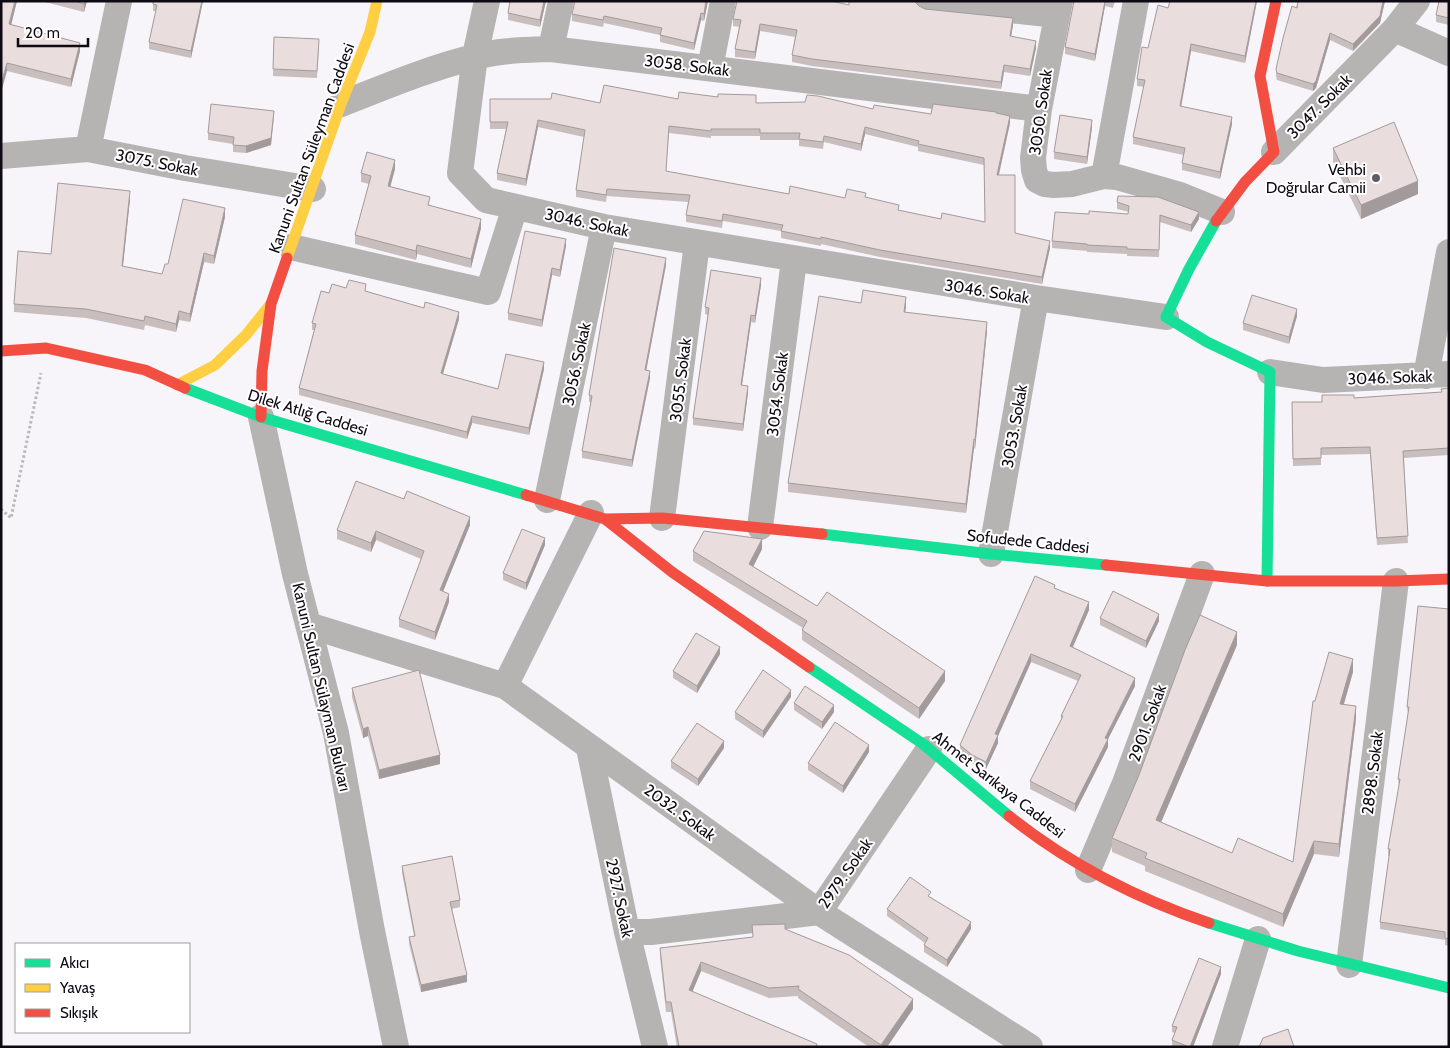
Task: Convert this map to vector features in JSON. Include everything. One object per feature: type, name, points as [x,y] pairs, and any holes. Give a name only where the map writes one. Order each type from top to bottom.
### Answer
[{"type":"main road","name":"Kanuni Sultan Süleyman Caddesi","points":[[271,304],[342,104],[370,32],[377,1]]},
{"type":"main road","points":[[1274,152],[1260,76],[1276,1]]},
{"type":"main road","name":"3047. Sokak","points":[[1166,317],[1187,273],[1222,212],[1237,191],[1274,152]]},
{"type":"main road","points":[[176,385],[215,365],[246,335],[271,304]]},
{"type":"main road","points":[[261,416],[262,371],[271,304]]},
{"type":"main road","name":"3046. Sokak","points":[[1166,317],[1207,342],[1270,372]]},
{"type":"main road","name":"Dilek Atlığ Caddesi","points":[[1,351],[46,348],[145,370],[176,385],[261,416],[598,516]]},
{"type":"main road","points":[[1267,581],[1270,372]]},
{"type":"main road","name":"Sofudede Caddesi","points":[[598,516],[662,518],[760,527],[991,554],[1267,581],[1396,581],[1449,578]]},
{"type":"main road","name":"Ahmet Sarıkaya Caddesi","points":[[598,516],[683,581],[929,749],[1033,835],[1088,870],[1145,899],[1258,939],[1349,965],[1449,988]]},
{"type":"street","points":[[88,149],[118,1]]},
{"type":"street","points":[[475,56],[487,1]]},
{"type":"street","points":[[551,49],[561,1]]},
{"type":"street","points":[[710,68],[723,1]]},
{"type":"street","points":[[927,1],[1058,8]]},
{"type":"street","points":[[1104,176],[1136,1]]},
{"type":"street","name":"3047. Sokak","points":[[1274,152],[1395,29],[1417,1]]},
{"type":"street","name":"3050. Sokak","points":[[1058,8],[1039,109],[1033,158],[1037,180],[1044,184],[1054,185],[1072,184],[1104,176],[1133,180],[1203,203],[1222,212]]},
{"type":"street","points":[[1395,29],[1449,53]]},
{"type":"street","name":"3058. Sokak","points":[[342,104],[397,82],[475,56],[551,49],[1039,109]]},
{"type":"street","name":"3046. Sokak","points":[[475,56],[460,173],[486,200],[604,227],[794,260],[1166,317]]},
{"type":"street","name":"3075. Sokak","points":[[1,156],[88,149],[185,168],[313,189]]},
{"type":"street","points":[[291,248],[488,292],[515,207]]},
{"type":"street","name":"3056. Sokak","points":[[547,500],[604,227]]},
{"type":"street","name":"3055. Sokak","points":[[662,518],[697,243]]},
{"type":"street","points":[[1437,375],[1449,252]]},
{"type":"street","name":"3054. Sokak","points":[[760,527],[794,260]]},
{"type":"street","name":"3053. Sokak","points":[[991,554],[1036,298]]},
{"type":"street","name":"3046. Sokak","points":[[1270,372],[1323,380],[1437,375]]},
{"type":"street","name":"Kanuni Sultan Sülayman Bulvarı","points":[[261,416],[295,574],[336,733],[372,931],[396,1047]]},
{"type":"street","points":[[505,686],[598,516]]},
{"type":"street","name":"2901. Sokak","points":[[1088,870],[1125,783],[1202,574]]},
{"type":"street","name":"2898. Sokak","points":[[1349,965],[1396,581]]},
{"type":"street","name":"2032. Sokak","points":[[308,625],[505,686],[819,912],[1030,1047]]},
{"type":"street","name":"2927. Sokak","points":[[589,748],[627,932],[655,1047]]},
{"type":"street","name":"2979. Sokak","points":[[627,932],[651,932],[819,912],[929,749]]},
{"type":"street","points":[[1225,1047],[1258,939]]},
{"type":"path","points":[[1,509],[11,518],[46,348]]},
{"type":"building","points":[[1,1],[15,1],[9,24],[80,43],[71,79],[7,63],[1,84]]},
{"type":"building","points":[[153,1],[202,1],[191,51],[149,42],[157,5],[153,4]]},
{"type":"building","points":[[510,1],[544,1],[540,20],[508,13]]},
{"type":"building","points":[[575,1],[706,1],[704,14],[701,13],[694,43],[660,35],[662,28],[604,16],[603,20],[572,14]]},
{"type":"building","points":[[737,1],[831,1],[849,5],[849,1],[914,1],[925,9],[1013,18],[1010,36],[1036,41],[1030,69],[1004,65],[1001,82],[792,55],[797,30],[760,24],[755,52],[735,49],[741,20],[733,19]]},
{"type":"building","points":[[1074,1],[1105,1],[1095,54],[1065,47]]},
{"type":"building","points":[[1170,1],[1256,1],[1245,56],[1191,44],[1180,106],[1232,117],[1220,172],[1182,163],[1185,148],[1133,137],[1145,80],[1137,79],[1142,47],[1148,48],[1158,5],[1168,8]]},
{"type":"building","points":[[1298,1],[1383,1],[1380,16],[1353,44],[1330,33],[1316,81],[1313,84],[1277,73],[1276,69],[1292,6],[1297,8]]},
{"type":"building","points":[[1439,1],[1449,1],[1449,18],[1436,15]]},
{"type":"building","points":[[274,37],[319,39],[317,71],[273,69]]},
{"type":"building","points":[[604,85],[678,99],[679,92],[718,97],[718,94],[756,95],[756,103],[805,102],[807,95],[873,109],[874,105],[931,114],[933,104],[996,112],[1010,116],[997,175],[1015,175],[1015,233],[1050,241],[1042,277],[880,250],[821,237],[821,239],[781,231],[783,225],[723,214],[722,221],[686,215],[690,195],[607,189],[606,195],[576,190],[585,130],[538,120],[526,179],[497,173],[508,122],[490,122],[490,99],[551,99],[552,93],[600,103]],"holes":[[[669,126],[711,131],[711,129],[760,129],[760,133],[800,133],[799,139],[823,142],[824,136],[861,144],[865,127],[919,141],[918,144],[984,158],[985,222],[942,213],[941,219],[898,210],[899,205],[865,197],[866,193],[847,189],[845,198],[790,186],[789,194],[666,171]]]},
{"type":"building","points":[[211,104],[274,111],[271,138],[246,146],[233,145],[234,137],[208,133]]},
{"type":"building","points":[[1060,115],[1092,120],[1087,157],[1054,152]]},
{"type":"building","name":"Vehbi Doğrular Camii","points":[[1394,122],[1418,181],[1361,205],[1333,148]]},
{"type":"building","points":[[367,152],[395,160],[388,186],[430,197],[428,205],[481,219],[471,259],[417,245],[416,251],[355,235],[371,176],[361,173]]},
{"type":"building","points":[[58,183],[130,191],[122,266],[162,274],[165,264],[168,264],[183,199],[225,208],[214,256],[204,253],[190,314],[179,311],[176,324],[145,316],[144,321],[86,309],[14,304],[18,251],[51,254]]},
{"type":"building","points":[[1118,196],[1158,197],[1199,212],[1191,225],[1160,215],[1159,250],[1127,249],[1127,247],[1052,241],[1055,212],[1089,214],[1089,211],[1128,214],[1129,206],[1117,202]]},
{"type":"building","points":[[525,231],[566,239],[560,270],[552,268],[542,320],[508,313]]},
{"type":"building","points":[[614,248],[666,258],[645,370],[650,371],[632,460],[582,451],[592,396],[589,395]]},
{"type":"building","points":[[711,270],[761,278],[755,316],[751,315],[741,385],[748,386],[743,424],[693,418],[709,308],[705,307]]},
{"type":"building","points":[[349,280],[366,284],[365,291],[424,308],[425,302],[459,312],[441,373],[443,374],[498,389],[506,354],[544,362],[529,428],[472,416],[467,432],[299,388],[316,324],[312,323],[321,291],[329,293],[332,284],[346,288]]},
{"type":"building","points":[[863,290],[906,297],[904,312],[987,322],[975,440],[966,504],[788,483],[819,296],[861,303]]},
{"type":"building","points":[[1252,295],[1297,309],[1289,337],[1243,323]]},
{"type":"building","points":[[1449,388],[1449,448],[1403,451],[1408,536],[1377,538],[1370,447],[1321,448],[1321,458],[1293,459],[1292,402],[1322,402],[1322,395],[1354,395],[1354,398],[1442,392],[1441,389]]},
{"type":"building","points":[[356,481],[404,499],[407,491],[470,517],[440,590],[449,594],[435,632],[399,619],[424,551],[376,531],[371,543],[337,530]]},
{"type":"building","points":[[522,529],[545,538],[526,583],[503,573]]},
{"type":"building","points":[[704,531],[762,539],[749,564],[817,606],[827,592],[945,671],[919,708],[802,630],[807,621],[693,551]]},
{"type":"building","points":[[1035,576],[1055,585],[1054,588],[1089,602],[1070,646],[1135,678],[1105,738],[1108,739],[1075,804],[1030,781],[1063,716],[1061,716],[1081,675],[1031,654],[995,734],[998,735],[986,762],[972,755],[960,745]]},
{"type":"building","points":[[1113,591],[1159,614],[1146,641],[1100,618]]},
{"type":"building","points":[[1418,606],[1449,609],[1449,939],[1445,938],[1445,932],[1380,922],[1390,849],[1388,849],[1400,779],[1398,779],[1409,707],[1407,707]]},
{"type":"building","points":[[1200,615],[1237,632],[1156,820],[1232,853],[1238,838],[1293,862],[1313,701],[1315,701],[1329,652],[1353,659],[1340,704],[1356,706],[1339,844],[1314,841],[1283,914],[1145,858],[1147,853],[1112,838],[1139,775],[1185,650]]},
{"type":"building","points":[[696,633],[720,647],[697,686],[673,671]]},
{"type":"building","points":[[419,670],[440,755],[379,770],[368,727],[363,729],[352,688]]},
{"type":"building","points":[[763,670],[791,690],[763,731],[735,712]]},
{"type":"building","points":[[805,686],[834,705],[822,722],[794,703]]},
{"type":"building","points":[[835,722],[869,745],[843,786],[808,763]]},
{"type":"building","points":[[697,723],[724,741],[698,779],[671,761]]},
{"type":"building","points":[[452,856],[460,900],[450,902],[467,975],[421,985],[409,937],[415,936],[402,866]]},
{"type":"building","points":[[910,877],[931,892],[928,896],[971,922],[947,960],[924,945],[928,938],[887,909]]},
{"type":"building","points":[[785,924],[785,929],[849,955],[913,999],[881,1045],[798,989],[799,986],[769,988],[701,962],[689,990],[817,1044],[816,1047],[679,1047],[671,1002],[666,1002],[660,948],[753,937],[752,925]]},
{"type":"building","points":[[1199,958],[1221,967],[1189,1047],[1172,1040],[1177,1027],[1172,1026]]},
{"type":"building","points":[[1288,1029],[1294,1047],[1259,1047],[1263,1038]]},
{"type":"traffic: fast","points":[[1216,221],[1189,269],[1166,317],[1207,342],[1270,372],[1267,581]]},
{"type":"traffic: fast","points":[[185,388],[261,417],[526,495]]},
{"type":"traffic: fast","points":[[822,534],[991,554],[1106,565]]},
{"type":"traffic: fast","points":[[809,667],[923,744],[1009,816]]},
{"type":"traffic: fast","points":[[1209,923],[1298,951],[1449,988]]},
{"type":"traffic: slow","points":[[287,258],[341,104],[370,32],[377,1]]},
{"type":"traffic: slow","points":[[177,385],[215,365],[246,335],[270,305]]},
{"type":"traffic: jam","points":[[1216,221],[1245,182],[1274,152],[1260,76],[1276,1]]},
{"type":"traffic: jam","points":[[261,417],[262,371],[271,304],[287,258]]},
{"type":"traffic: jam","points":[[1,351],[46,348],[145,370],[185,388]]},
{"type":"traffic: jam","points":[[526,495],[605,519],[662,518],[822,534]]},
{"type":"traffic: jam","points":[[605,519],[672,572],[809,667]]},
{"type":"traffic: jam","points":[[1106,565],[1267,581],[1449,579]]},
{"type":"traffic: jam","points":[[1009,816],[1056,850],[1105,879],[1156,903],[1209,923]]},
{"type":"place","name":"Vehbi Doğrular Camii","points":[[1376,178]]}]
